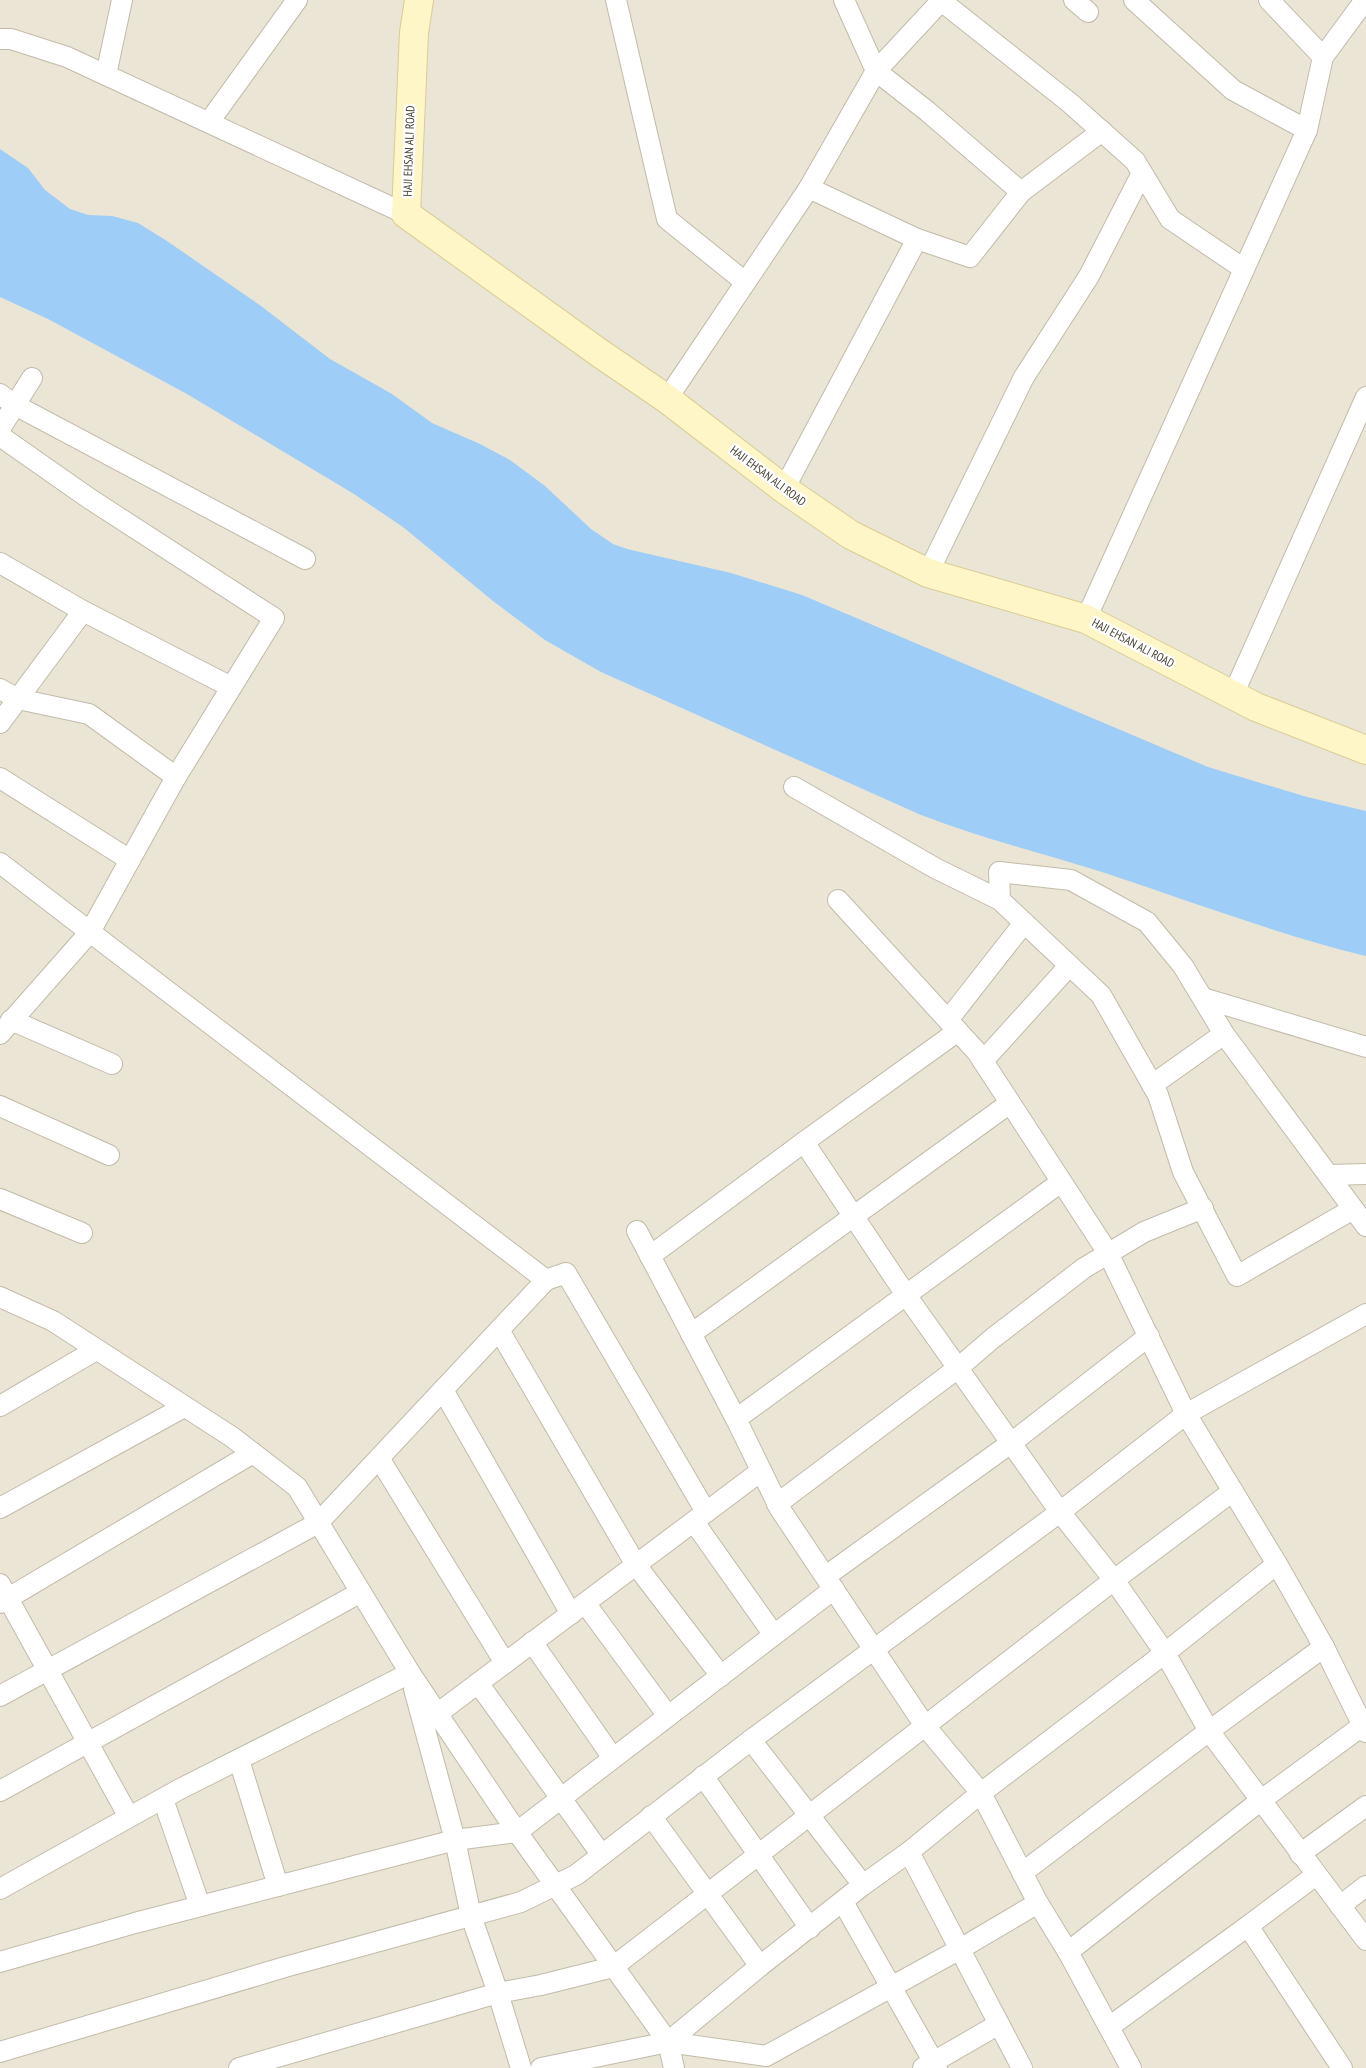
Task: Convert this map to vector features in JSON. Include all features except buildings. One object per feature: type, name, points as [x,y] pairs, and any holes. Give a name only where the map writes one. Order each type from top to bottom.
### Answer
[{"type":"street","points":[[106,75],[122,0]]},
{"type":"street","points":[[209,122],[297,0]]},
{"type":"street","name":"HAJI EHSAN ALI ROAD","points":[[419,0],[414,33],[406,214],[600,354],[667,399],[784,489],[852,535],[928,573],[1086,619],[1256,707],[1366,750]]},
{"type":"street","points":[[616,0],[667,219],[746,282]]},
{"type":"street","points":[[844,0],[876,72],[927,111],[1021,192]]},
{"type":"street","points":[[667,399],[809,188],[876,72],[941,0],[1070,103],[1135,161],[1170,219],[1244,269]]},
{"type":"street","points":[[1134,0],[1233,90],[1307,130]]},
{"type":"street","points":[[1269,0],[1323,57]]},
{"type":"street","points":[[1086,619],[1307,130],[1323,57],[1365,0]]},
{"type":"street","points":[[0,39],[11,39],[67,57],[406,214]]},
{"type":"street","points":[[809,188],[917,239],[970,256],[1021,192],[1102,131]]},
{"type":"street","points":[[928,573],[1024,377],[1089,276],[1142,173]]},
{"type":"street","points":[[784,489],[917,239]]},
{"type":"street","points":[[0,429],[8,400],[32,378]]},
{"type":"street","points":[[1233,695],[1366,397]]},
{"type":"street","points":[[8,400],[305,559]]},
{"type":"street","points":[[0,436],[98,504],[274,618],[176,777],[90,932],[6,1027],[112,1064]]},
{"type":"street","points":[[0,563],[83,611],[232,687]]},
{"type":"street","points":[[0,722],[83,611]]},
{"type":"street","points":[[0,689],[18,699],[89,714],[176,777]]},
{"type":"street","points":[[0,778],[130,860]]},
{"type":"street","points":[[794,787],[935,868],[1000,900],[1101,994],[1158,1095],[1183,1172],[1237,1276],[1353,1208]]},
{"type":"street","points":[[0,862],[546,1280]]},
{"type":"street","points":[[1000,900],[999,872],[1071,880],[1147,922],[1183,966],[1224,1034],[1366,1226]]},
{"type":"street","points":[[838,900],[983,1060],[1108,1253],[1186,1414],[1277,1564],[1324,1647],[1364,1729],[1260,1801],[1068,1952]]},
{"type":"street","points":[[650,1256],[804,1142],[953,1026],[1024,923]]},
{"type":"street","points":[[983,1060],[1069,966]]},
{"type":"street","points":[[1203,998],[1366,1047]]},
{"type":"street","points":[[1152,1085],[1224,1034]]},
{"type":"street","points":[[691,1334],[1010,1102]]},
{"type":"street","points":[[0,1106],[109,1155]]},
{"type":"street","points":[[804,1142],[906,1295],[1060,1512],[1114,1580],[1165,1653],[1209,1731],[1316,1876],[1366,1940]]},
{"type":"street","points":[[1329,1175],[1366,1174]]},
{"type":"street","points":[[736,1419],[1061,1182]]},
{"type":"street","points":[[0,1199],[82,1233]]},
{"type":"street","points":[[777,1504],[958,1368],[993,1338],[1084,1268],[1144,1232],[1203,1208]]},
{"type":"street","points":[[636,1231],[736,1419],[777,1504],[925,1726],[981,1794],[1038,1903],[1068,1952],[1131,2068]]},
{"type":"street","points":[[0,1696],[318,1523],[546,1280],[566,1273],[700,1517],[774,1635]]},
{"type":"street","points":[[0,1297],[53,1321],[232,1437],[297,1487],[437,1714],[517,1832],[668,2042],[674,2068]]},
{"type":"street","points":[[0,2052],[285,1967],[521,1902],[576,1875],[703,1776],[1060,1512],[1186,1414],[1366,1314]]},
{"type":"street","points":[[500,1330],[636,1565],[721,1676]]},
{"type":"street","points":[[0,1962],[200,1906],[455,1840],[517,1832],[774,1635],[830,1583],[1149,1336]]},
{"type":"street","points":[[0,1406],[96,1350]]},
{"type":"street","points":[[443,1390],[578,1608],[668,1716]]},
{"type":"street","points":[[0,1508],[184,1407]]},
{"type":"street","points":[[129,1817],[48,1670],[3,1595],[252,1453]]},
{"type":"street","points":[[379,1458],[505,1663]]},
{"type":"street","points":[[437,1714],[761,1471]]},
{"type":"street","points":[[239,2068],[498,1993],[613,1968],[1114,1580],[1232,1491]]},
{"type":"street","points":[[668,2042],[760,1966],[863,1885],[910,1852],[981,1794],[1165,1653],[1277,1564]]},
{"type":"street","points":[[0,1790],[361,1592]]},
{"type":"street","points":[[532,1642],[613,1758]]},
{"type":"street","points":[[1022,1873],[1209,1731],[1324,1647]]},
{"type":"street","points":[[0,1889],[163,1798],[410,1673]]},
{"type":"street","points":[[410,1673],[455,1840],[471,1916],[498,1993],[521,2068]]},
{"type":"street","points":[[478,1683],[602,1854]]},
{"type":"street","points":[[751,1740],[863,1885]]},
{"type":"street","points":[[239,1760],[278,1886]]},
{"type":"street","points":[[703,1776],[810,1928]]},
{"type":"street","points":[[163,1798],[200,1906]]},
{"type":"street","points":[[1300,1854],[1366,1806]]},
{"type":"street","points":[[651,1816],[760,1966]]},
{"type":"street","points":[[910,1852],[1022,2068]]},
{"type":"street","points":[[1109,2027],[1316,1876]]},
{"type":"street","points":[[1340,1906],[1366,1886]]},
{"type":"street","points":[[843,1902],[891,1987],[931,2066],[999,2024]]},
{"type":"street","points":[[541,2068],[668,2042],[767,2062],[891,1987],[1038,1903]]},
{"type":"street","points":[[1248,1926],[1342,2068]]},
{"type":"shaded area","points":[[0,0],[1366,0],[1366,2068],[0,2068]]},
{"type":"water","points":[[0,149],[28,168],[45,190],[70,209],[88,215],[112,216],[138,223],[261,306],[330,359],[392,394],[432,423],[480,444],[510,460],[545,486],[591,529],[613,544],[627,549],[731,573],[802,595],[1208,767],[1307,797],[1366,811],[1366,956],[1266,927],[1102,872],[988,838],[921,815],[601,672],[545,640],[493,601],[403,527],[354,494],[187,394],[48,319],[0,297]]}]
